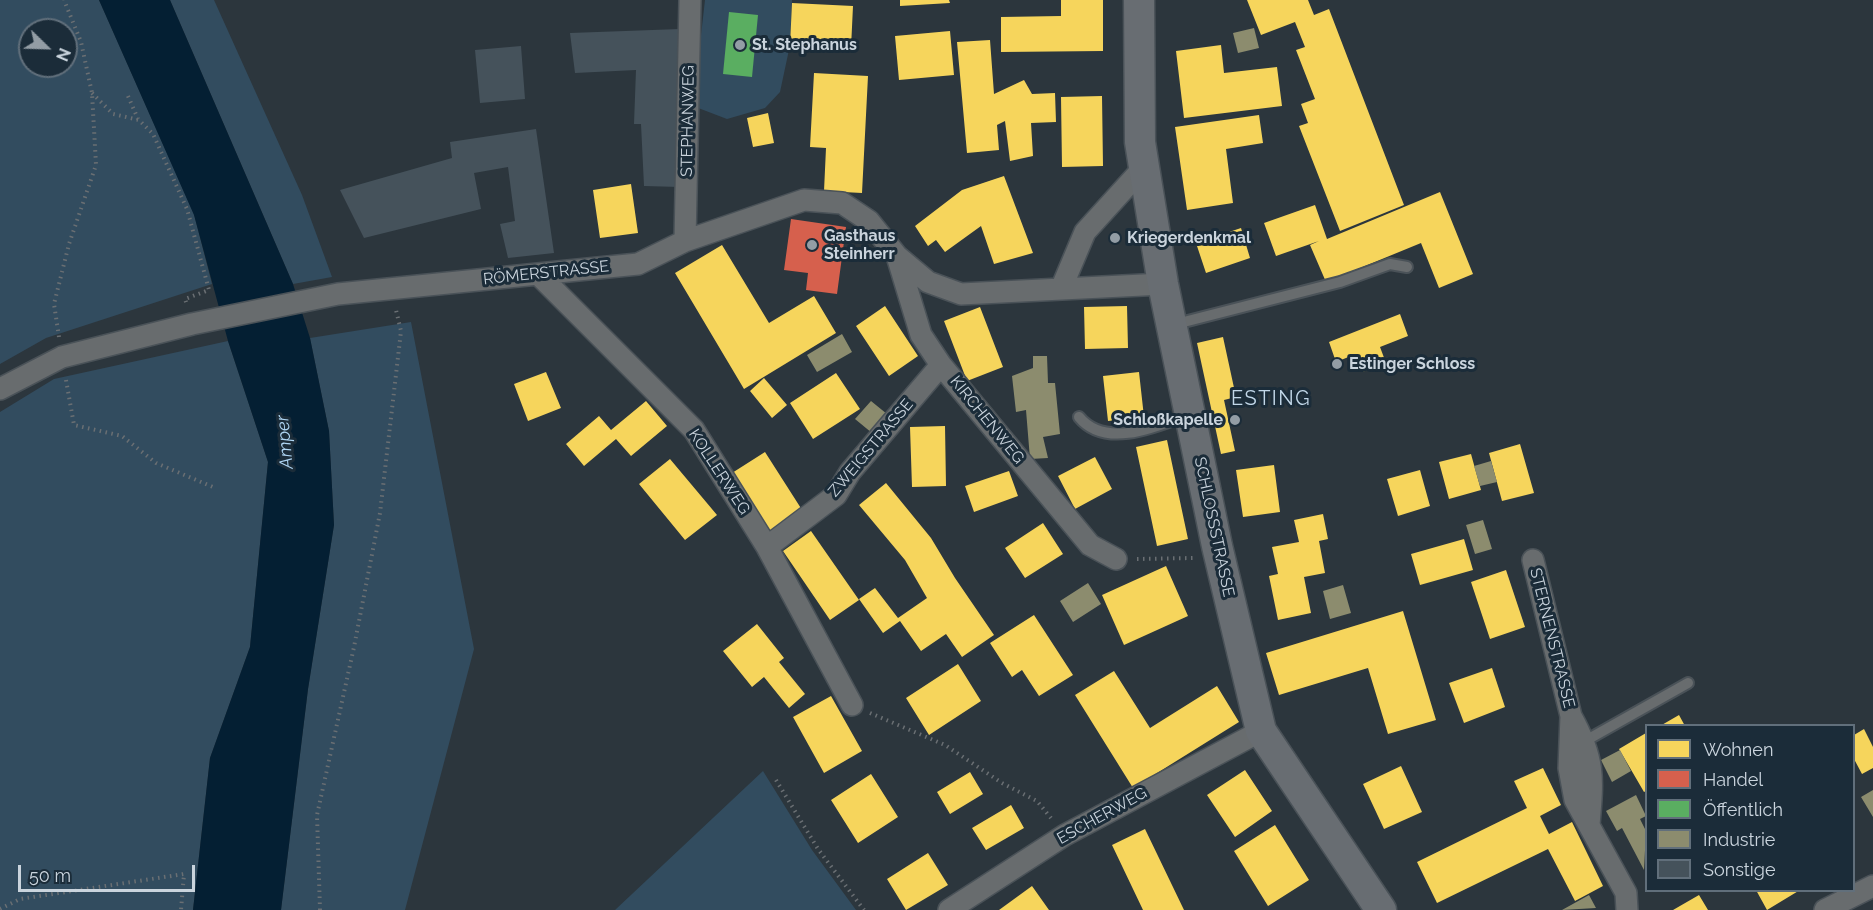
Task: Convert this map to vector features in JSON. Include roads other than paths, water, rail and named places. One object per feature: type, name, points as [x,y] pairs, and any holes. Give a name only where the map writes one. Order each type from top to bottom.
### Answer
[{"type":"street","name":"STEPHANWEG","points":[[686,241],[690,0]]},
{"type":"street","name":"SCHLOSSSTRASSE","points":[[1140,0],[1140,142],[1143,167],[1163,284],[1219,556],[1261,731],[1382,910]]},
{"type":"street","points":[[1061,289],[1086,232],[1143,167]]},
{"type":"street","name":"RÖMERSTRASSE","points":[[0,389],[62,357],[208,321],[338,294],[638,264],[686,241],[804,200],[842,203],[869,221],[897,255],[928,282],[961,294],[1163,284]]},
{"type":"street","name":"KIRCHENWEG","points":[[897,255],[921,335],[941,364],[1090,545],[1116,559]]},
{"type":"street","name":"KOLLERWEG","points":[[538,275],[694,430],[767,547],[852,705]]},
{"type":"street","name":"ZWEIGSTRASSE","points":[[767,547],[836,495],[850,472],[941,364]]},
{"type":"street","name":"STERNENSTRASSE","points":[[1533,560],[1571,716],[1585,741],[1591,761],[1589,825]]},
{"type":"street","name":"STERNENSTRASSE","points":[[1571,716],[1569,768],[1575,800],[1626,893],[1627,910]]},
{"type":"street","name":"ESCHERWEG","points":[[949,910],[1065,834],[1261,731]]},
{"type":"street","points":[[1825,910],[1873,886]]},
{"type":"lane","points":[[1172,325],[1340,282],[1390,264],[1407,267]]},
{"type":"lane","points":[[1079,417],[1086,425],[1113,433],[1142,433],[1190,414]]},
{"type":"lane","points":[[1585,741],[1688,683]]},
{"type":"water","name":"Amper","points":[[99,0],[170,0],[293,284],[310,338],[329,431],[334,525],[308,689],[281,910],[193,910],[210,758],[250,647],[268,462],[228,341],[194,215]]},
{"type":"place","name":"St. Stephanus","points":[[740,45]]},
{"type":"place","name":"Kriegerdenkmal","points":[[1115,238]]},
{"type":"place","name":"Gasthaus Steinherr","points":[[812,245]]},
{"type":"place","name":"Estinger Schloss","points":[[1337,364]]},
{"type":"place","name":"Schloßkapelle","points":[[1235,420]]},
{"type":"district","name":"ESTING","points":[[1271,399]]}]
